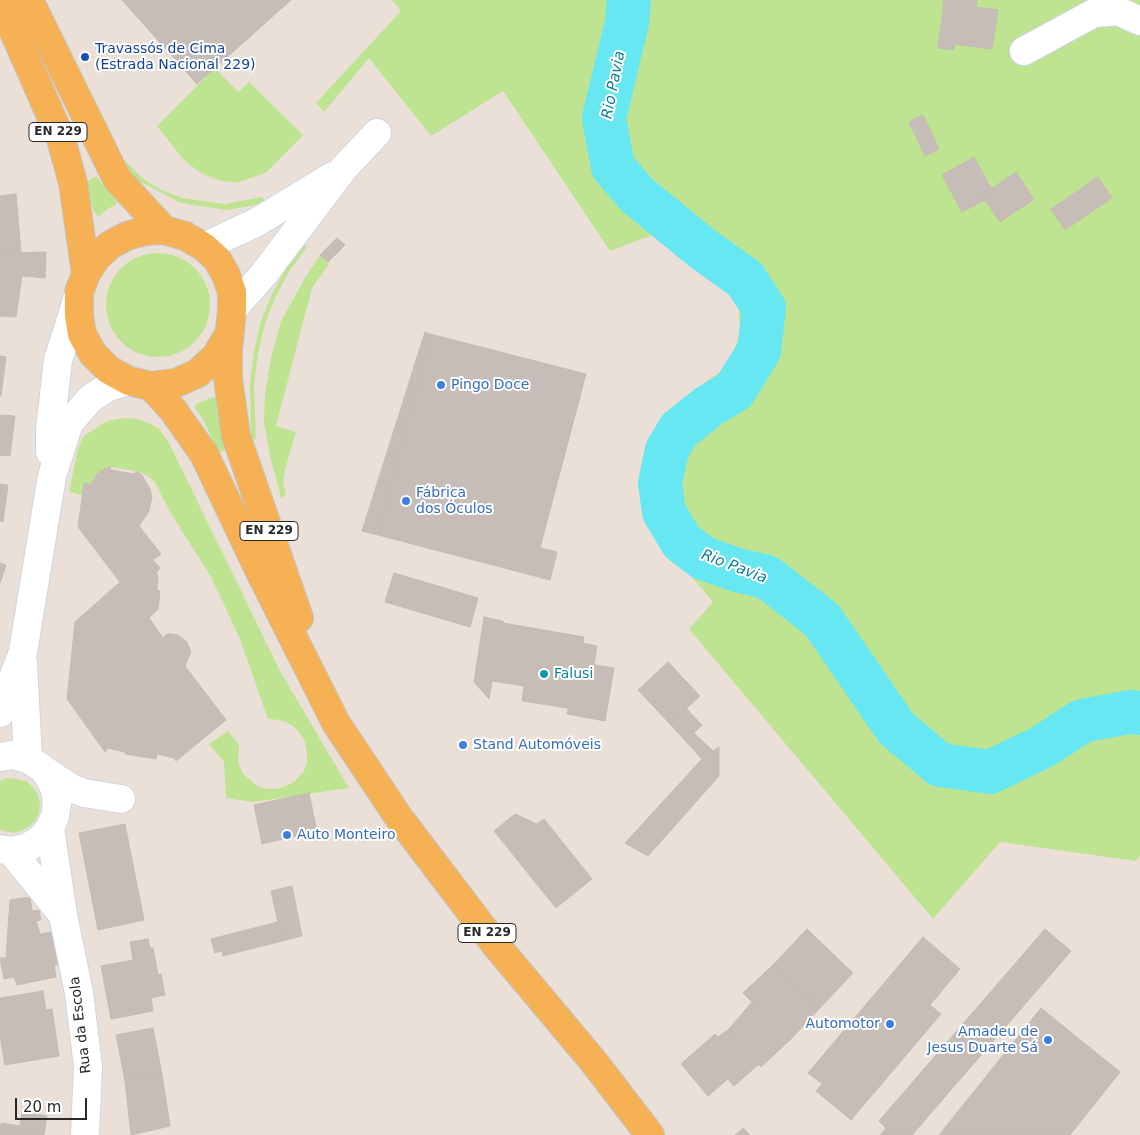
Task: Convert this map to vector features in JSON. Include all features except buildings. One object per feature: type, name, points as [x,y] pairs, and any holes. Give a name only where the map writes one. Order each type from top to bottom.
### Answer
[{"type":"main road","name":"EN 229","points":[[0,0],[62,140],[73,183],[82,283],[79,316],[82,334],[93,354],[109,370],[140,384],[173,410],[204,454],[260,572],[336,723],[403,823],[495,944],[593,1061],[650,1135]]},
{"type":"main road","name":"EN 229","points":[[32,2],[117,179],[164,230]]},
{"type":"main road","name":"EN 229","points":[[82,283],[96,258],[110,245],[127,236],[145,231],[164,230],[185,236],[204,247],[217,259],[226,275],[232,292],[228,379],[236,436],[336,723]]},
{"type":"main road","points":[[140,384],[176,383],[198,373],[216,356],[230,322]]},
{"type":"street","points":[[1024,51],[1094,13],[1118,11],[1140,21]]},
{"type":"street","points":[[230,322],[344,168],[377,133]]},
{"type":"street","points":[[204,247],[257,222],[344,168]]},
{"type":"street","points":[[52,476],[50,430],[58,360],[82,283]]},
{"type":"street","points":[[0,713],[23,652],[52,476],[69,423],[90,399],[108,387],[140,384]]},
{"type":"street","points":[[23,652],[35,764]]},
{"type":"street","points":[[0,757],[12,756],[35,764],[71,788],[84,793],[121,799],[53,822],[40,840],[26,848],[6,850]]},
{"type":"street","name":"Rua da Escola","points":[[35,764],[50,778],[55,790],[57,803],[53,822],[63,915],[79,993],[88,1066],[85,1135]]},
{"type":"street","points":[[6,850],[63,915]]},
{"type":"green space","points":[[392,0],[1140,0],[1140,856],[1136,861],[1000,842],[933,919],[689,629],[713,602],[665,545],[649,504],[657,444],[679,418],[701,385],[727,367],[740,334],[738,299],[711,272],[661,232],[610,251],[503,91],[431,136],[369,58],[324,112],[316,103],[401,11]]},
{"type":"green space","points":[[215,68],[238,92],[249,82],[303,135],[267,172],[237,183],[217,180],[199,172],[183,159],[157,126]]},
{"type":"green space","points":[[125,161],[141,177],[159,189],[182,198],[225,204],[262,197],[265,202],[226,210],[181,203],[139,181],[120,164]]},
{"type":"green space","points":[[96,176],[117,202],[116,205],[107,209],[99,216],[96,215],[93,209],[86,182]]},
{"type":"green space","points":[[304,244],[307,247],[290,270],[276,296],[265,323],[258,353],[254,385],[256,439],[251,439],[250,385],[254,351],[261,321],[272,294],[286,268]]},
{"type":"green space","points":[[158,253],[178,257],[187,262],[201,276],[206,285],[210,305],[206,325],[201,334],[187,348],[178,353],[158,357],[138,353],[129,348],[115,334],[110,325],[106,305],[110,285],[115,276],[129,262],[138,257]]},
{"type":"green space","points":[[320,255],[329,264],[312,288],[276,426],[296,432],[285,469],[283,483],[286,495],[281,498],[264,423],[265,395],[271,358],[281,321]]},
{"type":"green space","points":[[213,397],[217,398],[218,415],[227,449],[218,453],[204,421],[195,408],[196,404]]},
{"type":"green space","points":[[127,418],[149,423],[159,429],[168,441],[280,671],[349,788],[253,802],[226,798],[224,762],[209,744],[228,731],[239,745],[238,762],[243,774],[257,786],[267,789],[278,789],[294,782],[304,771],[307,762],[305,742],[292,725],[280,720],[268,719],[240,639],[211,577],[173,517],[154,481],[136,471],[110,467],[97,474],[91,485],[84,484],[82,495],[69,492],[78,448],[84,436],[105,422]]},
{"type":"green space","points":[[7,778],[26,781],[38,795],[40,804],[39,813],[35,821],[29,827],[13,833],[0,830],[0,781]]},
{"type":"waterway","name":"Rio Pavia","points":[[629,0],[627,23],[604,118],[613,167],[637,195],[703,249],[745,279],[764,308],[759,351],[734,391],[709,406],[679,430],[667,450],[660,483],[664,512],[682,542],[703,558],[737,570],[767,577],[822,620],[896,728],[940,765],[990,772],[1042,747],[1082,721],[1130,712],[1140,713]]},
{"type":"place","name":"Travassós de Cima (Estrada Nacional 229)","points":[[85,57]]},
{"type":"place","name":"Pingo Doce","points":[[441,385]]},
{"type":"place","name":"Fábrica dos Óculos","points":[[406,501]]},
{"type":"place","name":"Falusi","points":[[544,674]]},
{"type":"place","name":"Stand Automóveis","points":[[463,745]]},
{"type":"place","name":"Auto Monteiro","points":[[287,835]]},
{"type":"place","name":"Automotor","points":[[890,1024]]},
{"type":"place","name":"Amadeu de Jesus Duarte Sá","points":[[1048,1040]]}]
